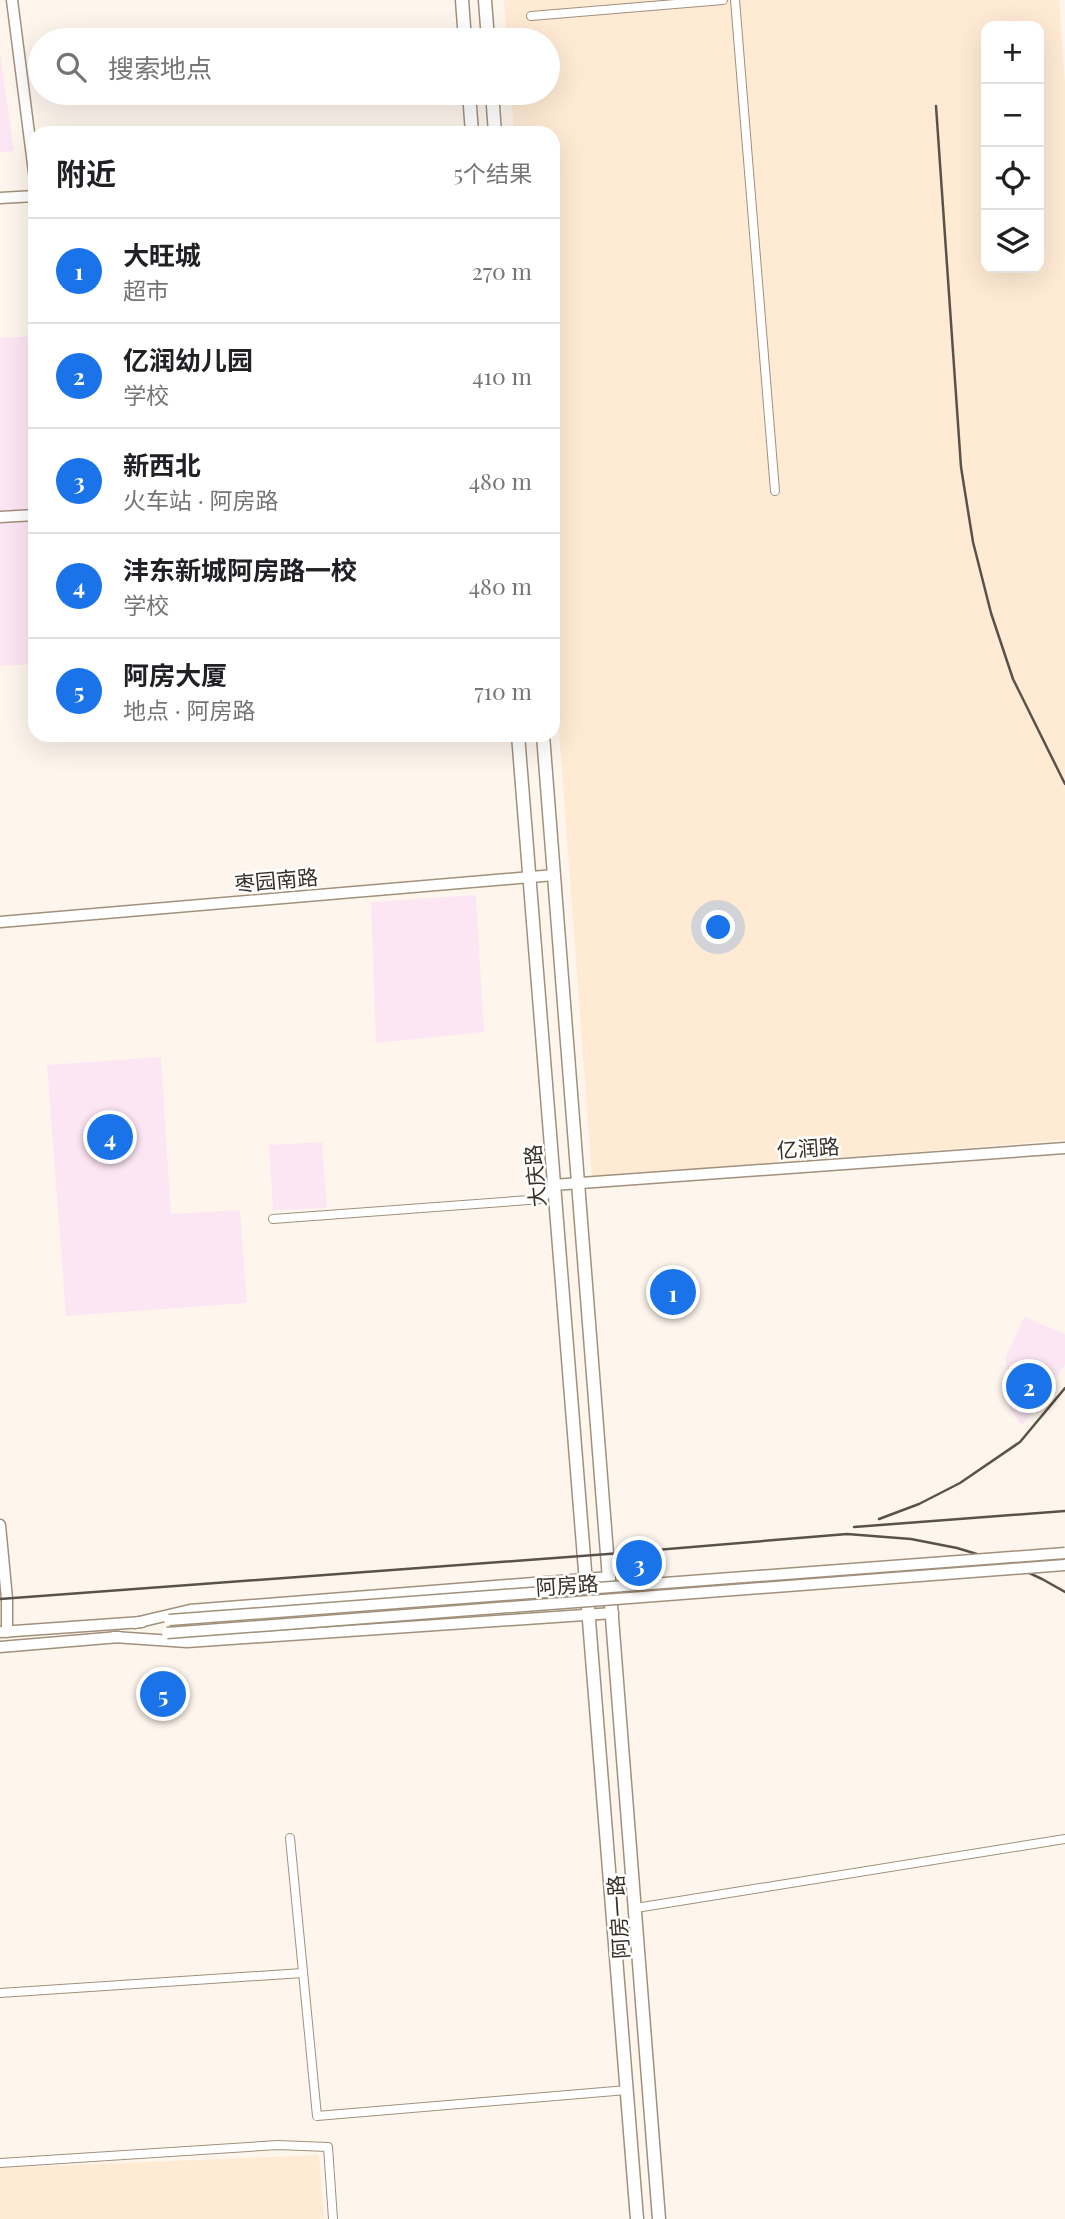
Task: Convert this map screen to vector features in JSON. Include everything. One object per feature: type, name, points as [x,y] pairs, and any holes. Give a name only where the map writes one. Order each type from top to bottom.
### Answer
[{"type":"main road","points":[[12,0],[28,126]]},
{"type":"main road","points":[[462,0],[464,28]]},
{"type":"main road","points":[[485,0],[487,28]]},
{"type":"main road","points":[[470,105],[471,126]]},
{"type":"main road","points":[[493,105],[494,126]]},
{"type":"main road","points":[[0,198],[28,196]]},
{"type":"main road","points":[[0,517],[28,515]]},
{"type":"main road","name":"大庆路","points":[[519,742],[589,1614]]},
{"type":"main road","name":"大庆路","points":[[544,742],[613,1613]]},
{"type":"main road","name":"枣园南路","points":[[0,922],[554,875]]},
{"type":"main road","name":"亿润路","points":[[553,1185],[1065,1148]]},
{"type":"main road","points":[[0,1525],[7,1599],[3,1632]]},
{"type":"main road","name":"阿房路","points":[[3,1632],[1065,1553]]},
{"type":"main road","name":"阿房路","points":[[0,1647],[1065,1564]]},
{"type":"main road","name":"阿房路","points":[[135,1623],[190,1610],[610,1577]]},
{"type":"main road","name":"阿房路","points":[[114,1637],[187,1642],[613,1613]]},
{"type":"main road","name":"阿房一路","points":[[613,1613],[659,2219]]},
{"type":"main road","name":"阿房一路","points":[[589,1614],[637,2219]]},
{"type":"main road","points":[[620,2003],[643,2000]]},
{"type":"main road","points":[[623,2040],[646,2039]]},
{"type":"street","points":[[531,16],[723,0]]},
{"type":"street","points":[[735,0],[775,491]]},
{"type":"street","points":[[273,1219],[543,1199],[553,1185]]},
{"type":"street","points":[[290,1838],[317,2116],[627,2090]]},
{"type":"street","points":[[636,1908],[1065,1839]]},
{"type":"street","points":[[0,1993],[303,1973]]},
{"type":"street","points":[[0,2163],[278,2145],[328,2147],[333,2219]]},
{"type":"shaded area","points":[[504,0],[1059,0],[1065,82],[1065,1140],[592,1177],[560,742],[560,126],[513,126],[512,105],[560,105],[560,28],[506,28]]},
{"type":"shaded area","points":[[0,53],[14,151],[0,153]]},
{"type":"shaded area","points":[[28,336],[28,664],[0,666],[0,338]]},
{"type":"shaded area","points":[[476,895],[484,1032],[376,1043],[371,902]]},
{"type":"shaded area","points":[[161,1057],[171,1214],[240,1210],[247,1303],[66,1316],[47,1065]]},
{"type":"shaded area","points":[[322,1142],[327,1208],[273,1210],[269,1145]]},
{"type":"shaded area","points":[[1024,1317],[1065,1334],[1065,1365],[1022,1426],[1009,1407],[1006,1357]]},
{"type":"shaded area","points":[[319,2155],[324,2219],[0,2219],[0,2168]]},
{"type":"railway","points":[[936,106],[961,467],[973,542],[991,613],[1013,679],[1065,784]]},
{"type":"railway","points":[[879,1519],[919,1504],[960,1483],[1020,1442],[1065,1388]]},
{"type":"railway","points":[[854,1527],[1065,1511]]},
{"type":"railway","points":[[0,1599],[847,1534],[911,1539],[957,1548],[1010,1564],[1065,1592]]},
{"type":"place","name":"沣东新城阿房路一校","points":[[110,1137]]},
{"type":"place","name":"大旺城","points":[[673,1292]]},
{"type":"place","name":"亿润幼儿园","points":[[1029,1386]]},
{"type":"place","name":"新西北","points":[[639,1563]]},
{"type":"place","name":"阿房大厦","points":[[163,1694]]}]
